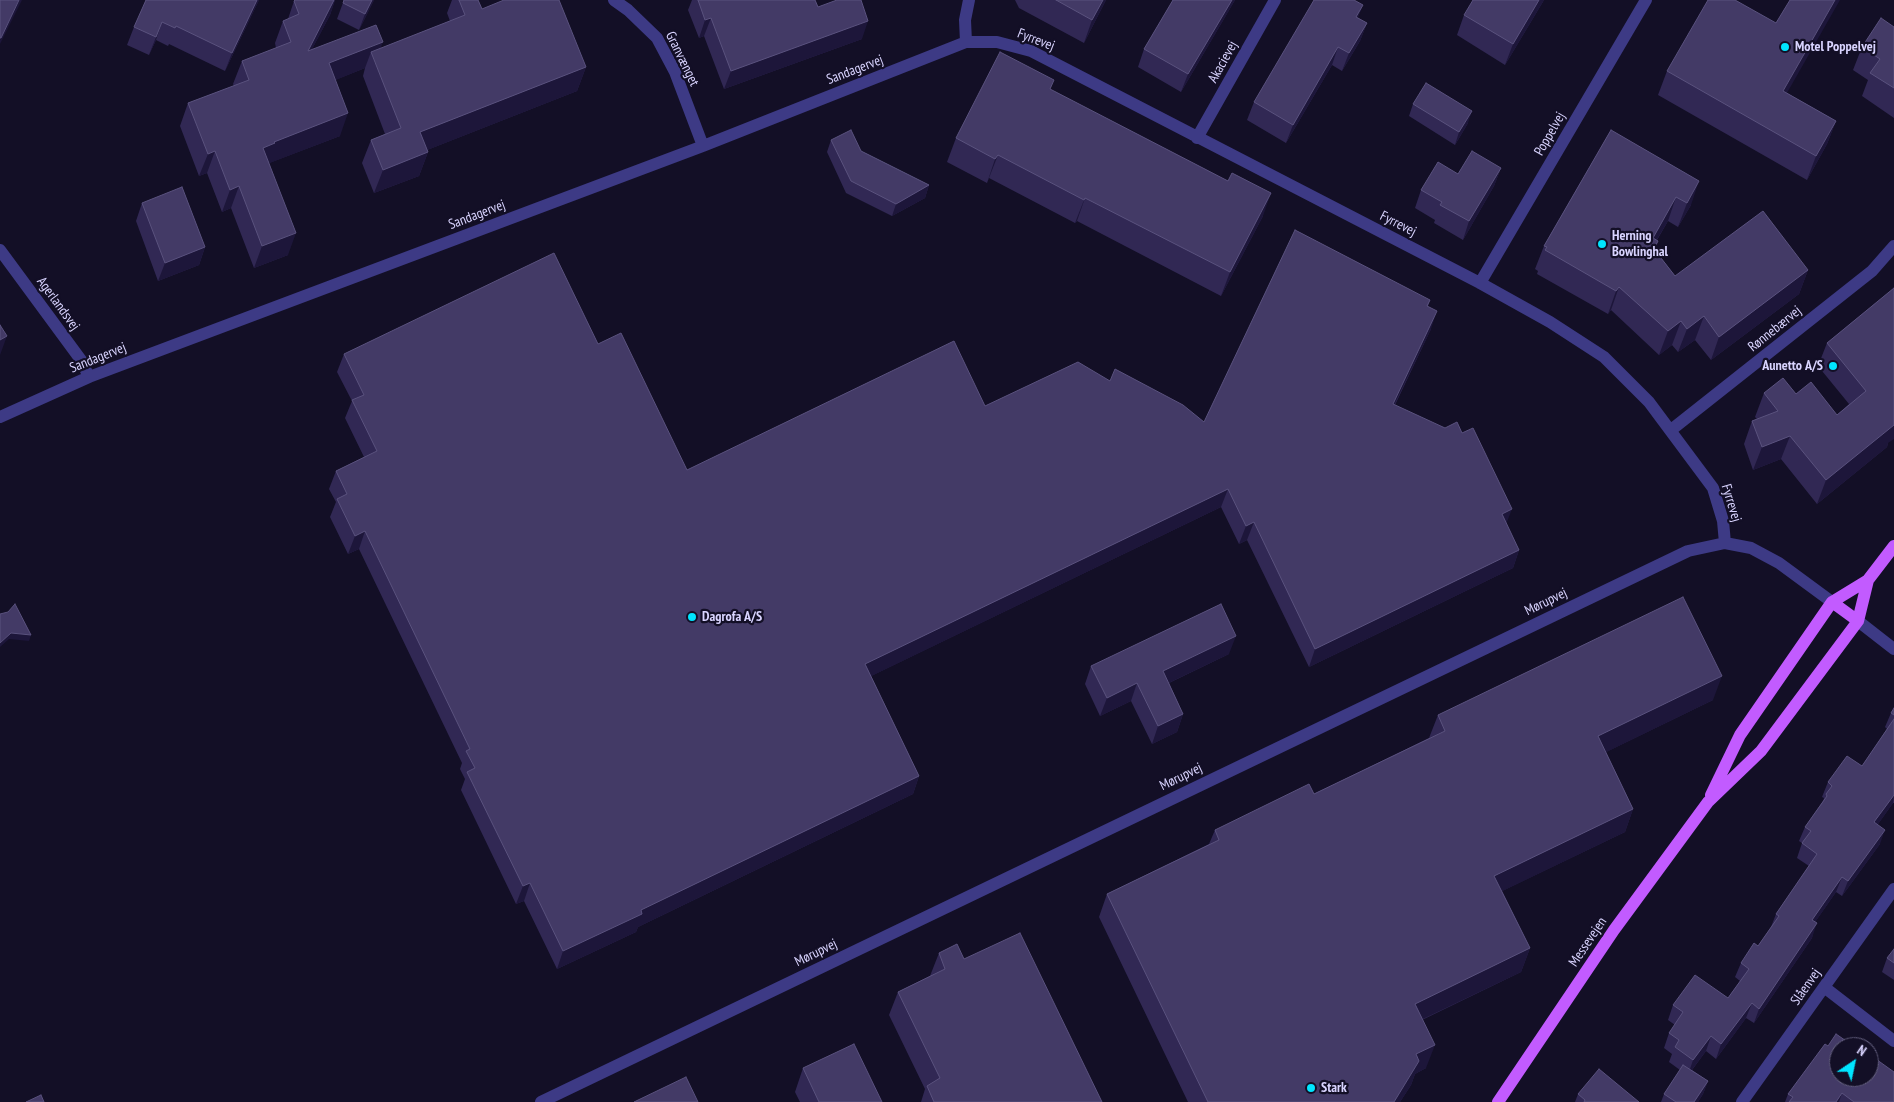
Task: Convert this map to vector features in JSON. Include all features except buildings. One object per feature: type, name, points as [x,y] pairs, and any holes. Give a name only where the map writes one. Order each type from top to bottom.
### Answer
[{"type":"main road","name":"Messevejen","points":[[1708,802],[1740,735],[1832,602],[1868,580],[1894,546]]},
{"type":"main road","name":"Messevejen","points":[[1498,1102],[1614,930],[1708,802],[1761,751],[1858,621],[1868,580]]},
{"type":"main road","points":[[1832,602],[1858,621]]},
{"type":"street","name":"Granvænget","points":[[614,0],[628,10],[657,38],[675,72],[703,146]]},
{"type":"street","points":[[966,42],[965,20],[968,0]]},
{"type":"street","name":"Akacievej","points":[[1197,138],[1275,0]]},
{"type":"street","name":"Poppelvej","points":[[1480,283],[1646,0]]},
{"type":"street","name":"Sandagervej","points":[[0,417],[88,377],[703,146],[966,42]]},
{"type":"street","name":"Fyrrevej","points":[[966,42],[997,42],[1031,51],[1480,283],[1550,322],[1604,357],[1649,402],[1713,488],[1723,521],[1725,542]]},
{"type":"street","name":"Rønnebærvej","points":[[1671,430],[1872,271],[1894,246]]},
{"type":"street","name":"Agerlandsvej","points":[[0,250],[81,360],[88,377]]},
{"type":"street","name":"Mørupvej","points":[[541,1102],[1688,551],[1725,542],[1751,548],[1779,563],[1832,602]]},
{"type":"street","points":[[1858,621],[1894,649]]},
{"type":"street","name":"Slåenvej","points":[[1742,1102],[1894,889]]},
{"type":"street","points":[[1824,987],[1894,1041]]},
{"type":"place","name":"Motel Poppelvej","points":[[1785,47]]},
{"type":"place","name":"Herning Bowlinghal","points":[[1602,244]]},
{"type":"place","name":"Aunetto A/S","points":[[1833,366]]},
{"type":"place","name":"Dagrofa A/S","points":[[692,617]]},
{"type":"place","name":"Stark","points":[[1311,1088]]}]
